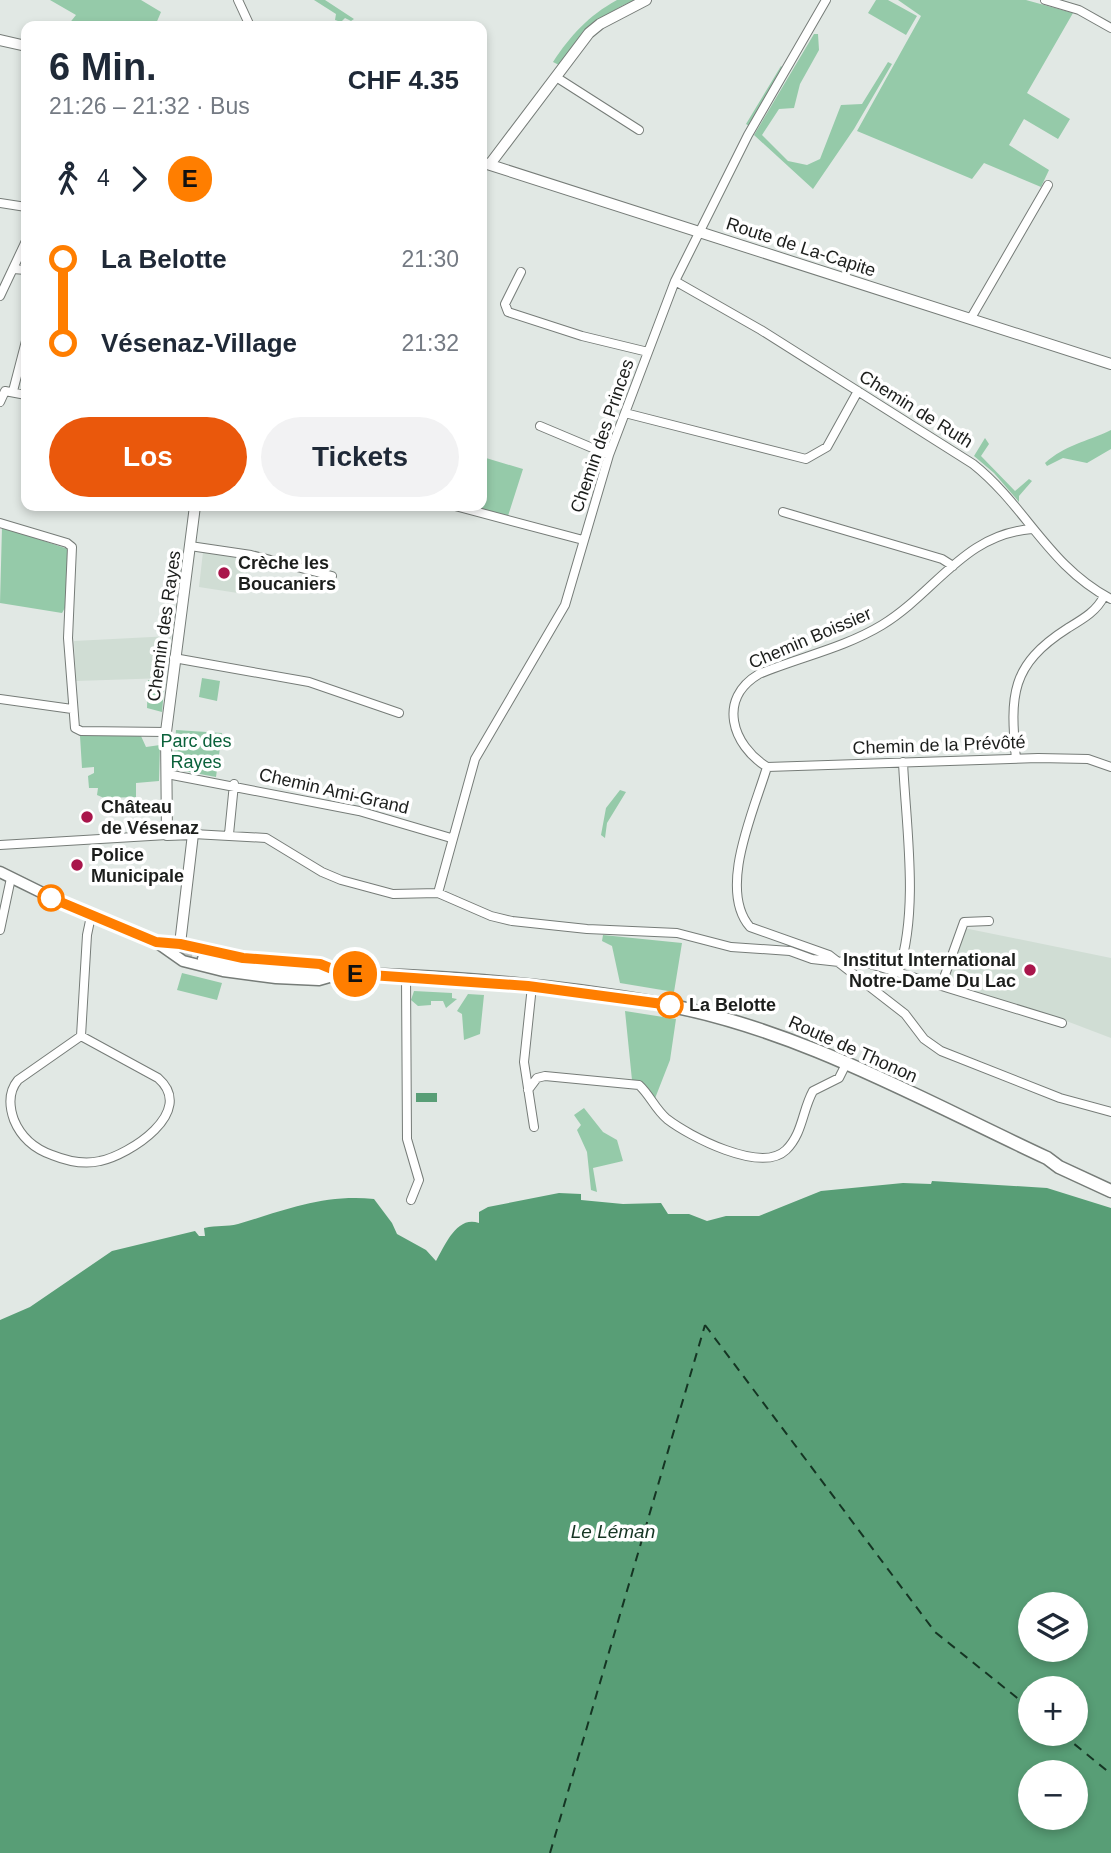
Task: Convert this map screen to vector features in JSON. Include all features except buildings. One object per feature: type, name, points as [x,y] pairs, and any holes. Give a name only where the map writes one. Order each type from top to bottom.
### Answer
[{"type":"main road","name":"Route de Thonon","points":[[0,872],[92,916],[156,942],[176,958],[214,969],[258,976],[319,980],[342,973],[532,986],[635,999],[715,1014],[770,1032],[846,1064],[1111,1191]]},
{"type":"main road","name":"Route de Thonon","points":[[156,942],[180,944],[243,958],[326,965],[342,973]]},
{"type":"main road","points":[[176,958],[180,944]]},
{"type":"main road","points":[[204,959],[259,969],[342,973]]},
{"type":"main road","name":"Route de Thonon","points":[[1047,1158],[1060,1160],[1111,1183]]},
{"type":"street","points":[[238,0],[248,21]]},
{"type":"street","points":[[487,162],[595,28],[646,0]]},
{"type":"street","name":"Chemin des Princes","points":[[438,893],[451,838],[475,759],[558,621],[572,587],[609,455],[675,281],[748,135],[826,0]]},
{"type":"street","points":[[1045,0],[1079,10],[1111,27]]},
{"type":"street","points":[[0,40],[21,45]]},
{"type":"street","points":[[556,78],[639,130]]},
{"type":"street","name":"Route de La-Capite","points":[[487,163],[1111,364]]},
{"type":"street","points":[[971,318],[1048,185]]},
{"type":"street","points":[[0,203],[21,206]]},
{"type":"street","points":[[0,296],[21,252]]},
{"type":"street","points":[[13,269],[21,270]]},
{"type":"street","points":[[521,272],[505,304],[508,312],[582,336],[648,352]]},
{"type":"street","name":"Chemin de Ruth","points":[[675,281],[858,391],[985,473],[1072,575],[1107,597]]},
{"type":"street","points":[[0,402],[21,353]]},
{"type":"street","points":[[625,413],[806,459],[827,447],[858,391]]},
{"type":"street","points":[[540,426],[609,455]]},
{"type":"street","name":"Chemin des Rayes","points":[[167,835],[166,732],[194,511]]},
{"type":"street","points":[[474,511],[583,540]]},
{"type":"street","points":[[783,512],[942,559],[953,566]]},
{"type":"street","points":[[0,523],[67,543],[72,547],[68,638],[73,723],[81,731],[166,732]]},
{"type":"street","name":"Chemin Boissier","points":[[767,767],[744,747],[734,729],[734,705],[744,685],[759,674],[846,643],[883,624],[991,537],[1032,528]]},
{"type":"street","points":[[191,546],[251,555],[332,576]]},
{"type":"street","points":[[1016,759],[1012,702],[1021,672],[1038,650],[1094,610],[1107,597]]},
{"type":"street","points":[[174,658],[309,682],[399,713]]},
{"type":"street","points":[[0,699],[72,709]]},
{"type":"street","name":"Chemin de la Prévôté","points":[[767,767],[1016,759],[1088,759],[1111,767]]},
{"type":"street","points":[[899,970],[905,951],[909,869],[903,762]]},
{"type":"street","points":[[767,767],[737,868],[744,917],[754,929],[817,950],[839,962],[905,1014],[924,1039],[941,1051],[1060,1098],[1111,1112]]},
{"type":"street","name":"Chemin Ami-Grand","points":[[166,774],[234,784],[359,811],[451,838]]},
{"type":"street","points":[[229,834],[234,784]]},
{"type":"street","points":[[180,944],[193,834]]},
{"type":"street","points":[[0,845],[193,834],[267,838],[322,872],[374,890],[393,894],[438,893],[491,916],[512,921],[587,929],[677,933],[731,947],[790,951],[839,962],[854,959],[899,970],[941,986],[1062,1023]]},
{"type":"street","points":[[0,930],[11,878]]},
{"type":"street","points":[[81,1036],[87,935],[92,916]]},
{"type":"street","points":[[941,986],[964,922],[989,921]]},
{"type":"street","points":[[406,976],[407,1139],[419,1180],[411,1200]]},
{"type":"street","points":[[532,986],[524,1062],[534,1127]]},
{"type":"street","points":[[81,1036],[158,1079],[167,1089],[169,1098],[163,1120],[145,1140],[126,1152],[93,1162],[57,1157],[32,1144],[18,1128],[10,1101],[12,1089],[18,1080],[81,1036]]},
{"type":"street","points":[[528,1090],[537,1078],[545,1076],[639,1085],[659,1111],[676,1125],[729,1152],[768,1159],[784,1152],[797,1135],[813,1091],[839,1078],[846,1064]]},
{"type":"shaded area","name":"Crèche les Boucaniers","points":[[203,552],[249,560],[244,594],[199,587]]},
{"type":"shaded area","points":[[171,636],[166,678],[76,681],[74,641]]},
{"type":"shaded area","name":"Institut International Notre-Dame Du Lac","points":[[964,928],[1111,958],[1111,1038],[945,983]]},
{"type":"green space","points":[[50,0],[141,0],[161,12],[157,21],[71,21],[76,15]]},
{"type":"green space","points":[[314,0],[325,0],[354,19],[351,21],[345,18],[338,21],[335,20],[336,14]]},
{"type":"green space","points":[[617,0],[635,0],[601,19],[559,65],[553,62],[581,27]]},
{"type":"green space","points":[[876,0],[888,0],[917,16],[906,35],[868,13]]},
{"type":"green space","points":[[898,0],[1026,0],[1073,13],[1027,93],[1070,119],[1058,139],[1024,119],[1009,145],[1049,170],[1041,187],[984,163],[972,179],[857,131],[921,16]]},
{"type":"green space","points":[[814,34],[818,34],[819,50],[800,84],[794,108],[779,109],[762,135],[788,161],[807,165],[820,159],[841,105],[862,104],[888,62],[892,64],[854,129],[813,189],[754,135]]},
{"type":"green space","points":[[781,66],[784,69],[749,126],[746,124]]},
{"type":"green space","points":[[1111,430],[1111,449],[1087,463],[1063,458],[1047,466],[1045,463],[1068,448]]},
{"type":"green space","points":[[985,438],[989,444],[981,456],[1015,491],[1029,479],[1032,481],[1019,496],[1019,502],[994,473],[974,456]]},
{"type":"green space","points":[[487,458],[523,469],[508,516],[487,510]]},
{"type":"green space","points":[[2,527],[68,549],[66,606],[62,613],[0,603]]},
{"type":"green space","points":[[202,678],[220,681],[217,701],[199,697]]},
{"type":"green space","points":[[165,679],[162,712],[147,708],[148,680]]},
{"type":"green space","name":"Parc des Rayes","points":[[176,730],[222,733],[216,777],[173,769]]},
{"type":"green space","points":[[80,736],[141,736],[146,747],[160,745],[159,781],[136,783],[136,797],[104,798],[97,795],[98,788],[89,788],[88,776],[94,773],[94,767],[82,768]]},
{"type":"green space","points":[[620,790],[626,792],[607,823],[605,838],[601,835],[606,808]]},
{"type":"green space","points":[[603,935],[682,943],[674,992],[620,983],[612,946],[602,941]]},
{"type":"green space","points":[[182,973],[222,983],[217,1000],[177,990]]},
{"type":"green space","points":[[414,991],[452,993],[452,998],[457,999],[446,1008],[443,1001],[431,1001],[431,1005],[418,1006],[411,1000]]},
{"type":"green space","points":[[468,994],[484,995],[480,1034],[464,1040],[462,1014],[457,1011]]},
{"type":"green space","points":[[625,1011],[676,1019],[670,1060],[654,1101],[640,1082],[632,1080]]},
{"type":"green space","points":[[584,1108],[603,1132],[617,1140],[623,1161],[593,1168],[597,1192],[591,1190],[587,1152],[577,1130],[581,1125],[574,1115]]},
{"type":"water","points":[[416,1093],[437,1093],[437,1102],[416,1102]]},
{"type":"water","name":"Le Léman","points":[[932,1181],[1047,1188],[1111,1208],[1111,1853],[0,1853],[0,1320],[30,1307],[112,1251],[195,1231],[199,1236],[205,1236],[204,1228],[238,1224],[320,1201],[374,1199],[397,1234],[426,1250],[436,1261],[458,1227],[464,1223],[479,1223],[479,1212],[488,1207],[559,1193],[581,1194],[581,1200],[623,1204],[661,1203],[668,1214],[689,1214],[707,1221],[726,1216],[759,1216],[821,1191],[903,1183],[931,1184]]},
{"type":"ferry route","points":[[705,1325],[935,1632],[1018,1699]]},
{"type":"ferry route","points":[[550,1853],[705,1325]]},
{"type":"ferry route","points":[[1077,1746],[1111,1774]]},
{"type":"tunnel","points":[[164,945],[204,959]]},
{"type":"bus line","name":"E","points":[[51,898],[156,942],[180,944],[243,958],[320,964],[342,973],[528,986],[670,1005]]},
{"type":"place","name":"Crèche les Boucaniers","points":[[224,573]]},
{"type":"place","name":"Château de Vésenaz","points":[[87,817]]},
{"type":"place","name":"Police Municipale","points":[[77,865]]},
{"type":"place","name":"Institut International Notre-Dame Du Lac","points":[[1030,970]]},
{"type":"place","name":"La Belotte","points":[[670,1005]]}]
